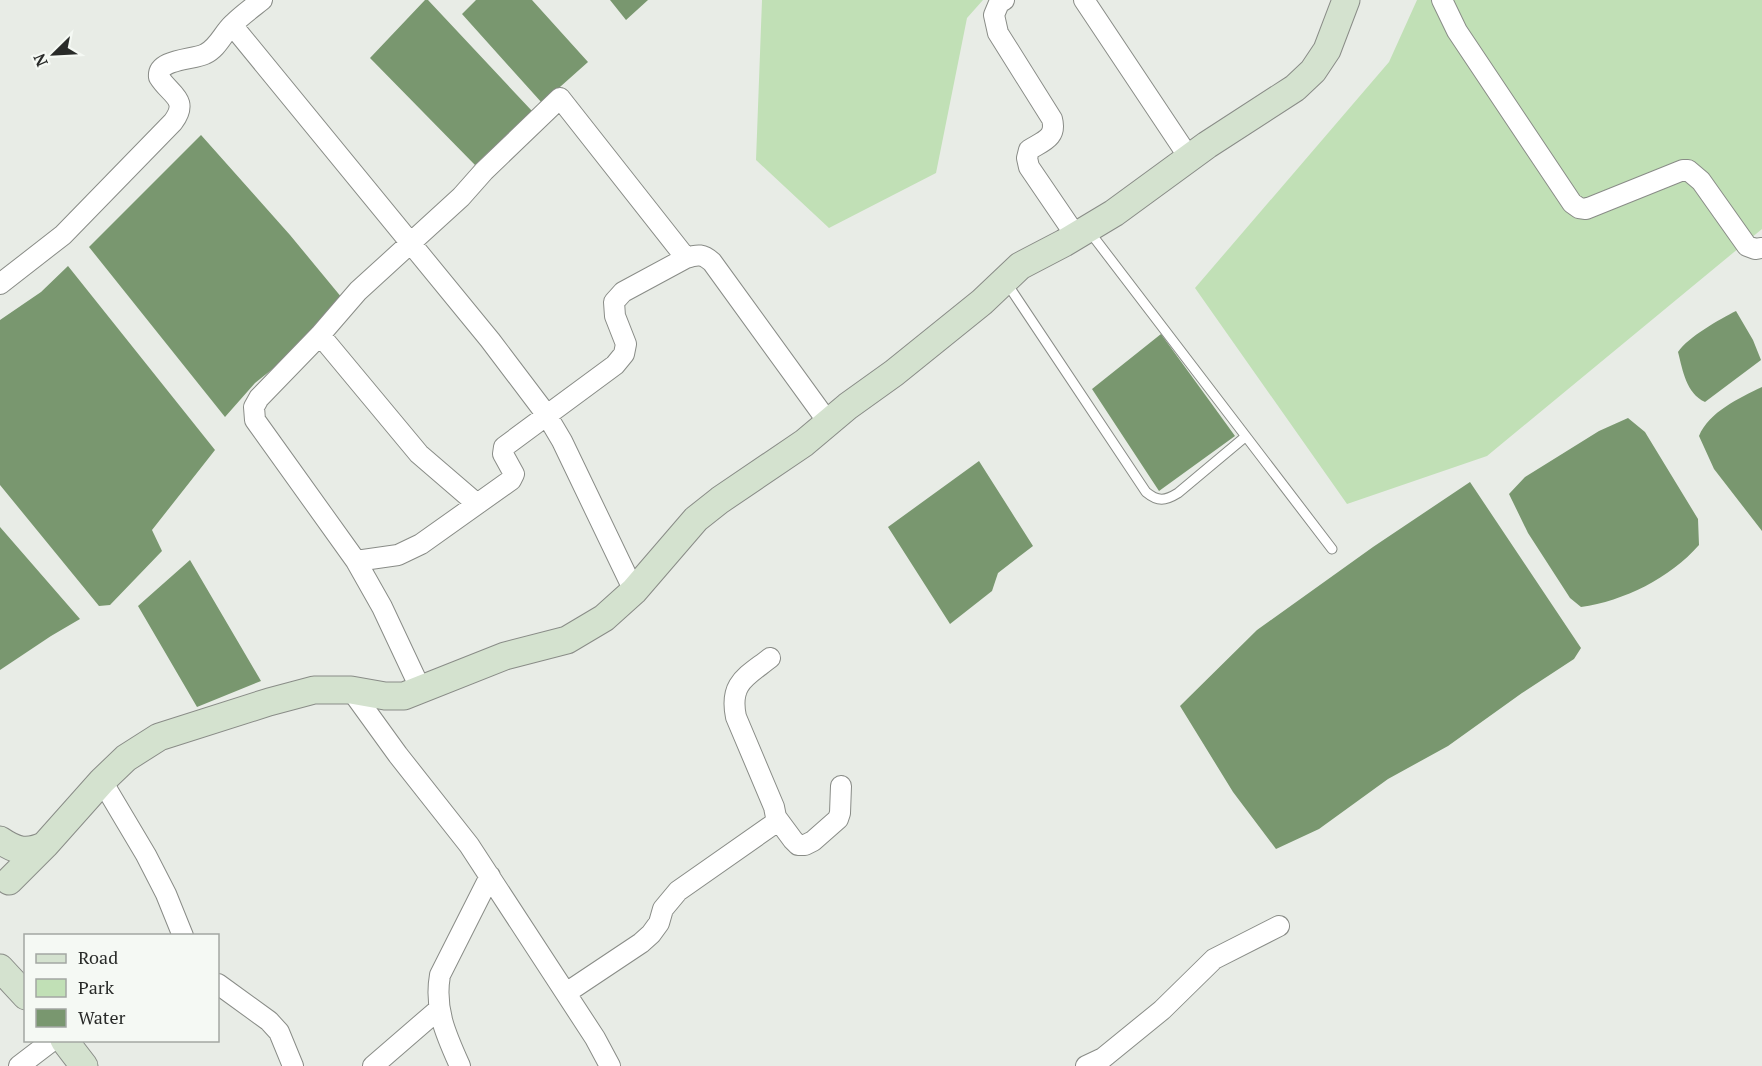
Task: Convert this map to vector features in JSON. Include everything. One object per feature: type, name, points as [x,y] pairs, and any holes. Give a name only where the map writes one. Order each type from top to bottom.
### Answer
[{"type":"street","points":[[0,284],[63,235],[180,114],[180,102],[159,77],[158,73],[161,68],[173,62],[207,53],[215,47],[232,24],[262,0]]},
{"type":"street","points":[[1004,0],[999,3],[993,15],[998,33],[1052,119],[1054,128],[1052,135],[1029,150],[1027,158],[1029,167],[1082,232]]},
{"type":"street","points":[[1084,0],[1190,159]]},
{"type":"street","points":[[4,889],[102,781],[126,758],[159,737],[314,690],[351,690],[385,696],[404,696],[505,656],[567,640],[604,618],[634,591],[696,519],[804,443],[951,327],[1020,266],[1082,232],[1143,194],[1233,128],[1295,88],[1313,71],[1327,50],[1346,0]]},
{"type":"street","points":[[1442,0],[1457,31],[1572,203],[1586,209],[1688,170],[1701,181],[1748,246],[1755,249],[1762,248]]},
{"type":"street","points":[[232,24],[490,340],[546,414],[562,441],[634,591]]},
{"type":"street","points":[[421,690],[382,607],[356,561],[255,420],[254,407],[259,398],[321,335],[358,291],[411,244],[560,98],[686,258]]},
{"type":"street","points":[[356,561],[398,555],[411,550],[511,480],[514,474],[503,454],[504,447],[615,365],[624,354],[626,344],[615,316],[614,302],[623,292],[686,258],[698,254],[712,262],[828,422]]},
{"type":"street","points":[[321,335],[419,454],[476,503]]},
{"type":"street","points":[[566,993],[641,943],[659,923],[663,909],[678,891],[775,823],[774,807],[736,717],[733,703],[735,691],[742,681],[770,658]]},
{"type":"street","points":[[351,690],[398,755],[470,845],[595,1038],[610,1066]]},
{"type":"street","points":[[102,781],[146,855],[166,894],[182,934]]},
{"type":"street","points":[[776,817],[793,840],[805,845],[813,841],[838,819],[841,786]]},
{"type":"street","points":[[6,844],[26,851],[45,845]]},
{"type":"street","points":[[4,889],[15,863],[6,844]]},
{"type":"street","points":[[460,1066],[439,1009],[437,992],[440,975],[490,876]]},
{"type":"street","points":[[1086,1066],[1103,1058],[1162,1010],[1214,959],[1279,926]]},
{"type":"street","points":[[0,968],[24,994]]},
{"type":"street","points":[[219,985],[269,1021],[279,1032],[293,1066]]},
{"type":"street","points":[[373,1066],[439,1009]]},
{"type":"street","points":[[19,1066],[52,1042]]},
{"type":"street","points":[[65,1042],[84,1066]]},
{"type":"lane","points":[[1082,232],[1332,549]]},
{"type":"lane","points":[[1005,280],[1146,492],[1155,500],[1166,501],[1178,494],[1245,437]]},
{"type":"green space","points":[[762,0],[983,0],[967,18],[936,173],[829,228],[756,160]]},
{"type":"green space","points":[[1417,0],[1762,0],[1762,229],[1487,456],[1347,504],[1195,288],[1389,62]]},
{"type":"water","points":[[425,0],[428,0],[532,111],[475,165],[370,58]]},
{"type":"water","points":[[476,0],[532,0],[588,62],[542,103],[462,14]]},
{"type":"water","points":[[610,0],[648,0],[626,20]]},
{"type":"water","points":[[201,135],[290,235],[347,304],[330,323],[255,383],[225,417],[89,247]]},
{"type":"water","points":[[68,266],[215,450],[152,530],[162,551],[110,605],[99,606],[0,485],[0,320],[41,292]]},
{"type":"water","points":[[1736,311],[1753,340],[1761,360],[1705,402],[1689,387],[1678,352],[1697,335]]},
{"type":"water","points":[[1161,334],[1235,436],[1159,491],[1092,389]]},
{"type":"water","points":[[1762,387],[1762,531],[1714,469],[1699,436],[1717,413]]},
{"type":"water","points":[[1628,418],[1645,432],[1698,519],[1699,545],[1674,568],[1645,586],[1614,599],[1581,607],[1570,598],[1528,533],[1509,494],[1525,477],[1599,431]]},
{"type":"water","points":[[979,461],[1033,546],[998,573],[992,591],[950,624],[888,527]]},
{"type":"water","points":[[1470,482],[1581,648],[1574,659],[1448,746],[1388,779],[1319,829],[1276,849],[1233,792],[1180,706],[1257,630],[1373,547]]},
{"type":"water","points":[[0,527],[80,619],[0,670]]},
{"type":"water","points":[[190,560],[261,681],[197,707],[138,606]]}]
